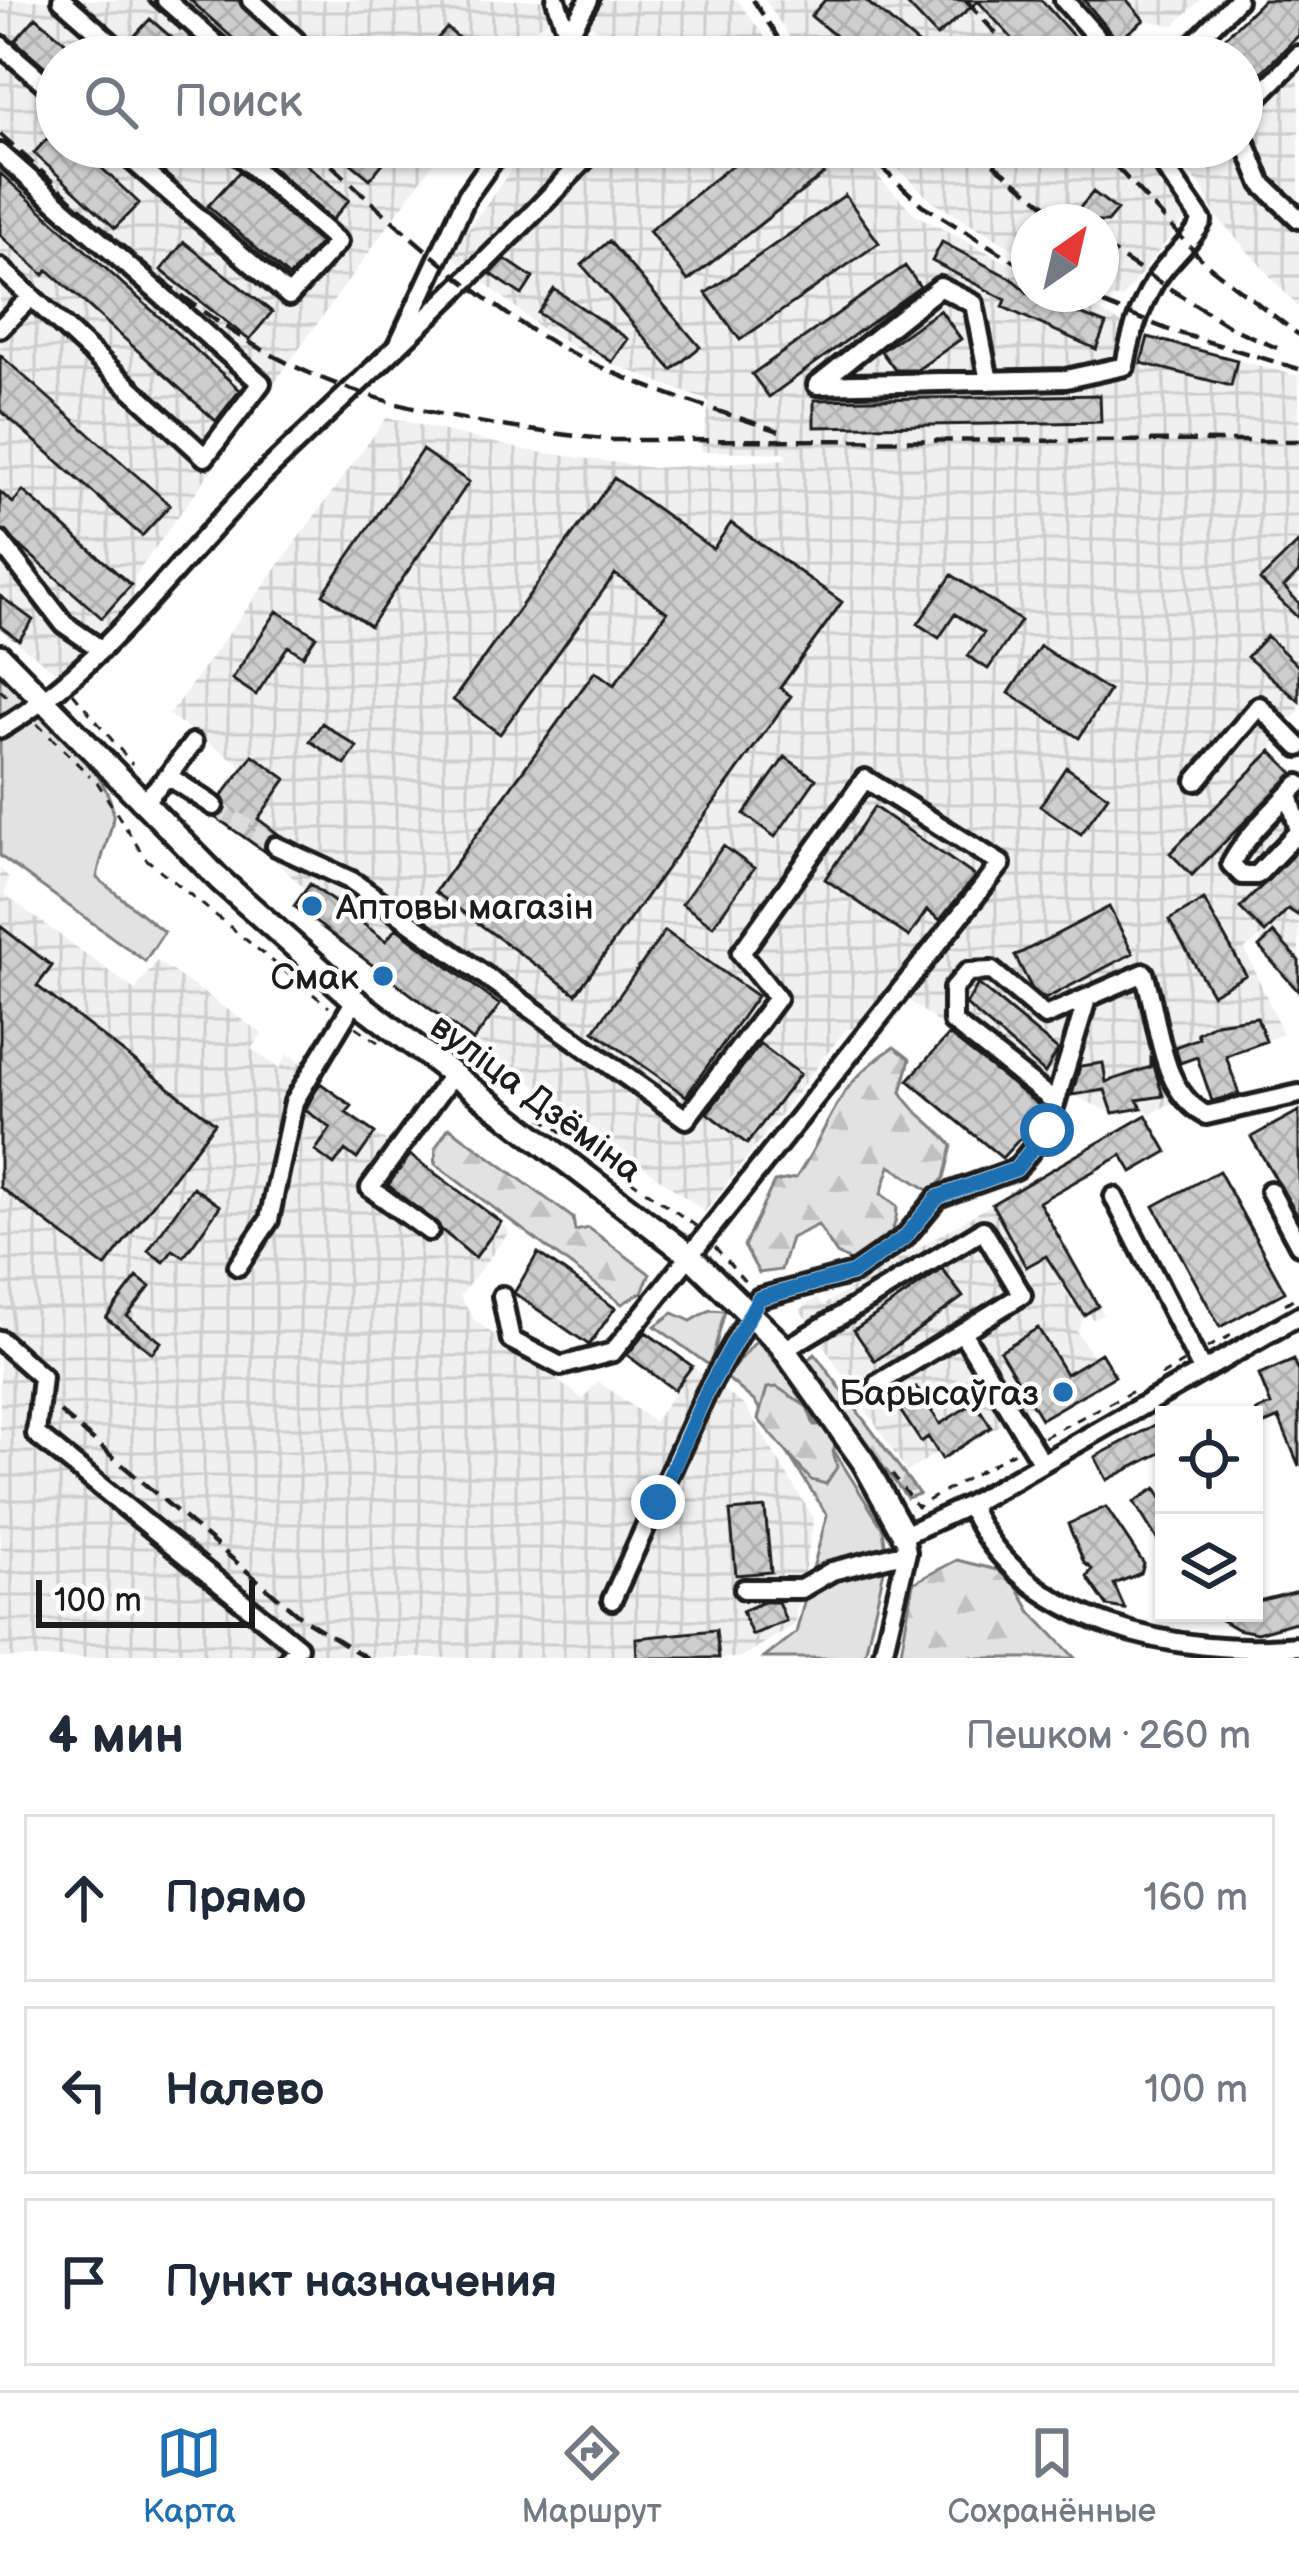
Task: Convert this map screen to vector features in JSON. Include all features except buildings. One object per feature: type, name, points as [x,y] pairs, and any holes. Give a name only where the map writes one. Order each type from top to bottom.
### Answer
[{"type":"main road","name":"вуліца Дзёміна","points":[[0,656],[57,692],[220,880],[349,1009],[453,1074],[688,1253],[784,1350],[863,1461],[906,1544]]},
{"type":"street","points":[[62,0],[103,36]]},
{"type":"street","points":[[166,0],[207,36]]},
{"type":"street","points":[[250,0],[290,36]]},
{"type":"street","points":[[556,0],[568,35]]},
{"type":"street","points":[[568,35],[590,0]]},
{"type":"street","points":[[1064,0],[1096,36]]},
{"type":"street","points":[[1202,36],[1237,0]]},
{"type":"street","points":[[0,45],[36,76]]},
{"type":"street","points":[[1263,91],[1299,55]]},
{"type":"street","points":[[0,153],[261,383],[205,457],[0,268]]},
{"type":"street","points":[[141,168],[289,296],[338,242],[254,168]]},
{"type":"street","points":[[394,354],[467,196],[487,168]]},
{"type":"street","points":[[0,729],[57,692],[274,464],[394,354],[576,168]]},
{"type":"street","points":[[989,381],[974,304],[940,287],[817,385],[989,381],[1066,379],[1125,366],[1132,328],[1155,279],[1189,247],[1202,221],[1165,168]]},
{"type":"street","points":[[1255,168],[1262,184],[1299,219]]},
{"type":"street","points":[[0,328],[32,297]]},
{"type":"street","points":[[0,541],[64,624],[99,648]]},
{"type":"street","points":[[1196,782],[1259,706],[1296,738]]},
{"type":"street","points":[[150,796],[193,743]]},
{"type":"street","points":[[168,776],[214,806]]},
{"type":"street","points":[[276,845],[352,880],[686,1119],[777,998],[741,953],[865,779],[1001,864],[613,1352],[561,1366],[511,1340],[502,1296]]},
{"type":"street","points":[[1294,789],[1299,831],[1257,875],[1242,874],[1232,864],[1241,846],[1294,789]]},
{"type":"street","points":[[1055,1102],[953,1022],[953,989],[968,971],[992,971],[1045,1016],[1144,974],[1168,1074],[1191,1107],[1206,1115],[1299,1094]]},
{"type":"street","points":[[612,1600],[707,1391],[759,1298],[853,1273],[905,1237],[938,1197],[1016,1169],[1047,1130],[1087,998]]},
{"type":"street","points":[[238,1267],[268,1220],[293,1102],[349,1009]]},
{"type":"street","points":[[428,1231],[370,1188],[453,1074]]},
{"type":"street","points":[[1270,1191],[1299,1245]]},
{"type":"street","points":[[1114,1197],[1202,1370]]},
{"type":"street","points":[[784,1350],[983,1230],[1022,1295],[879,1384]]},
{"type":"street","points":[[744,1589],[801,1589],[832,1571],[906,1544],[1299,1316]]},
{"type":"street","points":[[962,1332],[1042,1463]]},
{"type":"street","points":[[0,1340],[42,1377],[36,1434],[298,1647],[289,1658]]},
{"type":"street","points":[[969,1505],[980,1530],[1024,1580],[1104,1631],[1205,1657],[1299,1646]]},
{"type":"street","points":[[882,1658],[906,1544]]},
{"type":"path","points":[[0,691],[97,782],[145,858],[349,1009],[378,1042]]},
{"type":"path","points":[[57,692],[150,796]]},
{"type":"shaded area","points":[[0,0],[737,0],[764,36],[605,36],[572,7],[527,36],[36,36],[36,168],[430,168],[135,576],[133,597],[63,670],[54,670],[0,630]]},
{"type":"shaded area","points":[[765,0],[1200,0],[1175,25],[1143,20],[1124,36],[789,36]]},
{"type":"shaded area","points":[[1299,0],[1299,308],[1215,215],[1201,186],[1185,168],[1263,168],[1263,36]]},
{"type":"shaded area","points":[[513,168],[870,168],[916,215],[1011,265],[1011,312],[1100,312],[1148,337],[1299,376],[1299,711],[1281,729],[1271,751],[1299,779],[1299,992],[1259,947],[1263,935],[1245,949],[1283,1034],[1238,1052],[1228,1047],[1170,1067],[1162,1077],[1175,1101],[1151,1114],[1142,1108],[1113,1113],[1072,1095],[1055,1102],[1002,1158],[908,1080],[951,1033],[910,1001],[882,1037],[864,1027],[846,1029],[705,1212],[294,906],[305,889],[269,855],[207,814],[244,767],[169,715],[387,417],[524,450],[653,468],[786,459],[785,453],[700,451],[710,402],[587,354],[544,331],[450,254]]},
{"type":"shaded area","points":[[897,168],[1154,168],[1179,203],[1184,219],[1122,298],[1119,204],[1011,204],[1011,247],[932,201]]},
{"type":"shaded area","points":[[0,868],[9,878],[4,894],[135,990],[157,961],[263,1034],[251,1049],[279,1068],[288,1054],[305,1066],[302,1073],[307,1079],[352,1106],[347,1114],[501,1222],[509,1232],[460,1296],[475,1321],[583,1399],[598,1381],[654,1422],[692,1366],[746,1407],[814,1519],[794,1625],[740,1658],[0,1658]]},
{"type":"shaded area","points":[[992,1204],[1026,1266],[1046,1256],[1071,1302],[1089,1293],[1103,1314],[1093,1320],[1089,1313],[1084,1315],[1077,1332],[1093,1357],[1101,1353],[1115,1376],[1041,1419],[1033,1406],[942,1459],[938,1452],[907,1472],[800,1310],[817,1298],[823,1305]]},
{"type":"green space","points":[[0,676],[68,739],[109,797],[113,820],[97,878],[164,932],[145,961],[0,856]]},
{"type":"green space","points":[[894,1047],[910,1059],[901,1092],[952,1146],[944,1178],[931,1192],[890,1166],[881,1194],[897,1206],[896,1217],[879,1247],[854,1263],[837,1254],[818,1225],[791,1238],[781,1270],[759,1273],[744,1246],[774,1182],[796,1178],[845,1092]]},
{"type":"green space","points":[[449,1127],[573,1218],[575,1231],[589,1228],[650,1274],[642,1292],[622,1304],[435,1164],[436,1147]]},
{"type":"green space","points":[[710,1310],[725,1311],[710,1366],[655,1326],[673,1313],[691,1321]]},
{"type":"green space","points":[[757,1340],[787,1376],[883,1529],[887,1557],[864,1658],[764,1658],[796,1633],[827,1515],[755,1402],[726,1377]]},
{"type":"green space","points":[[815,1354],[919,1494],[907,1498],[804,1362]]},
{"type":"green space","points":[[777,1387],[807,1407],[814,1425],[826,1425],[838,1440],[833,1451],[837,1467],[826,1484],[811,1480],[758,1419],[767,1388]]},
{"type":"green space","points":[[957,1560],[1009,1573],[1031,1612],[1075,1658],[900,1658],[913,1583]]},
{"type":"tunnel","points":[[214,806],[276,846]]},
{"type":"railway","points":[[148,0],[189,36]]},
{"type":"railway","points":[[753,0],[777,36]]},
{"type":"railway","points":[[966,0],[998,36]]},
{"type":"railway","points":[[0,134],[36,167]]},
{"type":"railway","points":[[37,168],[186,299],[254,345],[339,385],[428,412],[613,440],[1299,441]]},
{"type":"railway","points":[[335,168],[452,271],[539,335],[626,378],[779,431]]},
{"type":"railway","points":[[882,168],[922,205],[1011,259]]},
{"type":"railway","points":[[999,168],[1044,204]]},
{"type":"railway","points":[[1117,168],[1205,263],[1299,335]]},
{"type":"railway","points":[[1119,256],[1232,328],[1277,348]]},
{"type":"railway","points":[[1119,310],[1299,369]]},
{"type":"railway","points":[[60,1412],[302,1618],[367,1658]]},
{"type":"place","name":"Аптовы магазін","points":[[312,906]]},
{"type":"place","name":"Смак","points":[[383,976]]},
{"type":"place","name":"Барысаўгаз","points":[[1063,1392]]},
{"type":"route","points":[[658,1502],[707,1391],[759,1298],[853,1273],[905,1237],[938,1197],[1016,1169],[1047,1130]]}]
